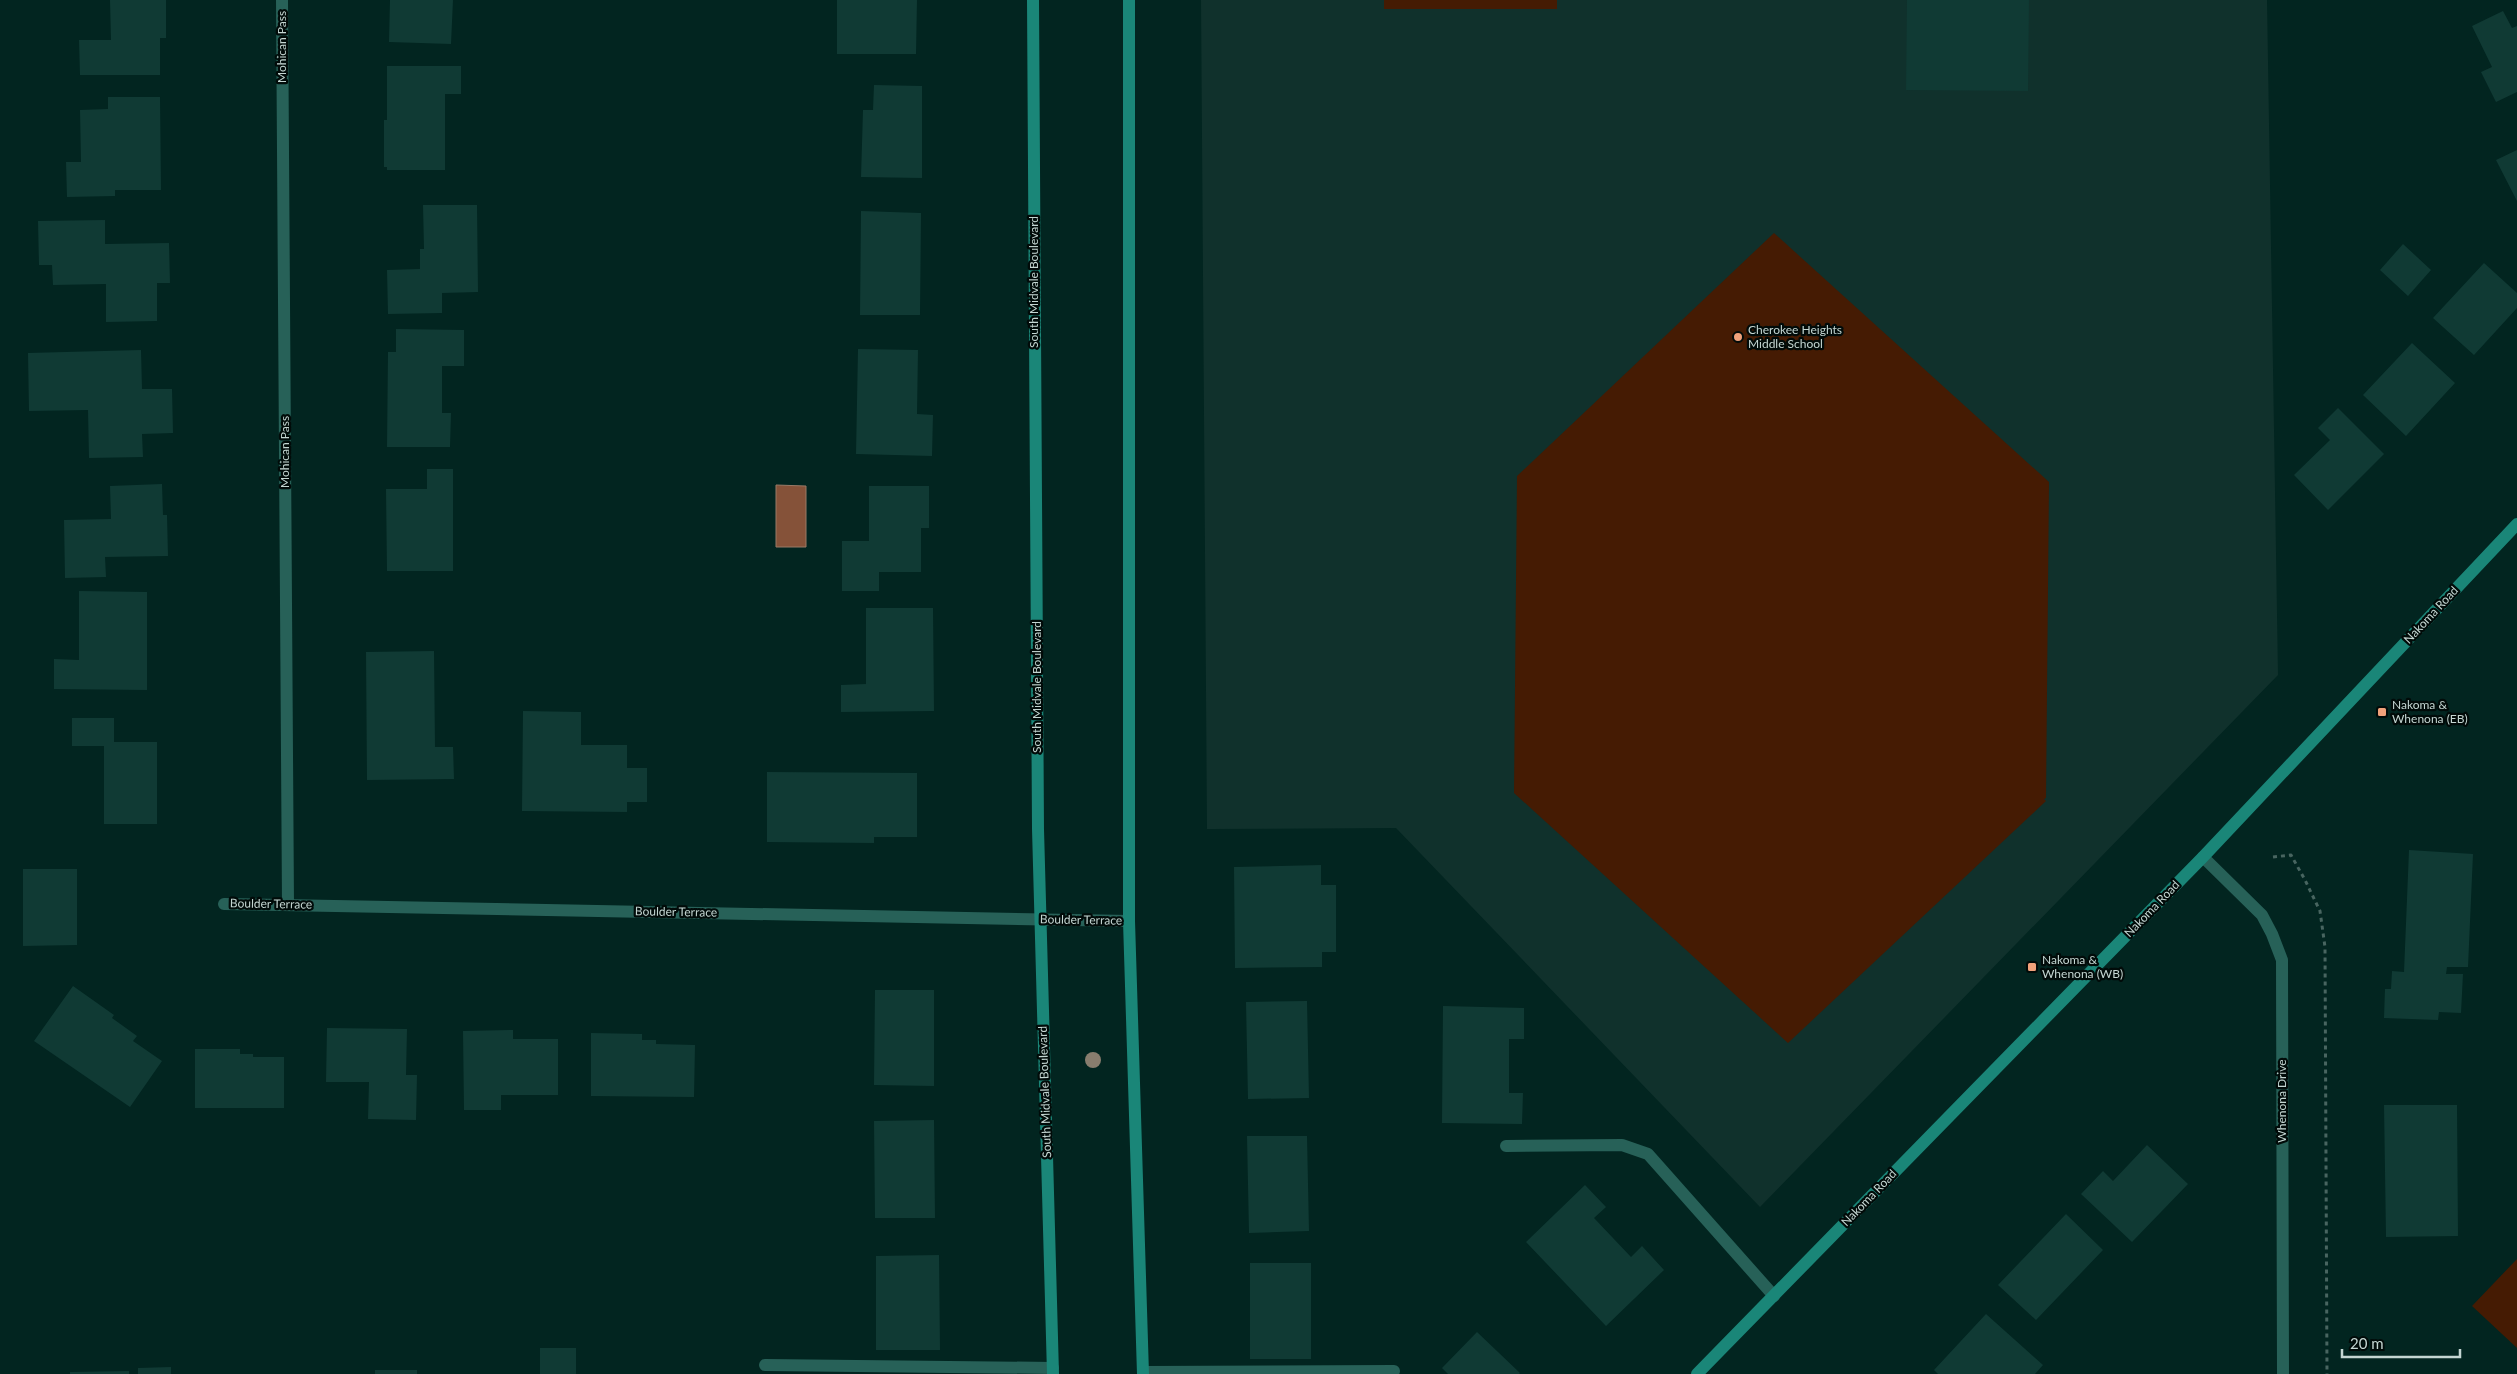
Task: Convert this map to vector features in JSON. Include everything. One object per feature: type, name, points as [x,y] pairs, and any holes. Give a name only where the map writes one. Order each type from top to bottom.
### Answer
[{"type":"main road","name":"South Midvale Boulevard","points":[[1033,0],[1040,919],[1053,1371]]},
{"type":"main road","points":[[1130,0],[1129,921],[1143,1373]]},
{"type":"main road","name":"Nakoma Road","points":[[1697,1374],[2203,858],[2517,524]]},
{"type":"street","name":"Mohican Pass","points":[[282,0],[288,904]]},
{"type":"street","name":"Whenona Drive","points":[[2203,858],[2262,915],[2282,960],[2284,1374]]},
{"type":"street","name":"Boulder Terrace","points":[[224,904],[1129,921]]},
{"type":"street","points":[[1506,1146],[1622,1146],[1648,1154],[1774,1296]]},
{"type":"street","points":[[765,1365],[1053,1371]]},
{"type":"street","points":[[1143,1373],[1394,1371]]},
{"type":"path","points":[[2273,858],[2291,856],[2320,911],[2325,947],[2327,1374]]},
{"type":"shaded area","name":"Cherokee Heights Middle School","points":[[1201,0],[2267,0],[2278,675],[1760,1207],[1396,828],[1207,829]]},
{"type":"shaded area","points":[[1384,0],[1557,0],[1557,9],[1384,9]]},
{"type":"shaded area","points":[[1774,233],[2049,482],[2046,798],[2044,799],[2046,801],[1788,1043],[1514,793],[1517,476]]},
{"type":"shaded area","points":[[776,485],[806,486],[806,547],[776,547]]},
{"type":"shaded area","points":[[2517,1259],[2517,1348],[2472,1306]]},
{"type":"building","points":[[110,0],[166,0],[166,38],[160,38],[160,75],[80,75],[79,40],[111,40]]},
{"type":"building","points":[[390,0],[453,0],[451,44],[389,42]]},
{"type":"building","points":[[837,0],[917,0],[916,54],[837,54]]},
{"type":"building","points":[[1907,0],[2029,0],[2028,91],[1906,90]]},
{"type":"building","points":[[2503,11],[2512,28],[2517,26],[2517,92],[2496,102],[2481,72],[2492,67],[2472,26]]},
{"type":"building","points":[[387,66],[461,66],[461,94],[445,94],[445,170],[387,170],[387,167],[384,167],[384,120],[387,120]]},
{"type":"building","points":[[874,85],[922,86],[922,178],[861,177],[863,110],[873,110]]},
{"type":"building","points":[[108,97],[160,97],[161,190],[115,190],[115,196],[67,197],[66,162],[81,162],[80,110],[108,109]]},
{"type":"building","points":[[2517,150],[2517,201],[2496,160]]},
{"type":"building","points":[[423,205],[477,205],[478,292],[442,293],[442,313],[388,314],[387,270],[420,269],[420,249],[424,249]]},
{"type":"building","points":[[861,211],[921,213],[920,315],[860,315]]},
{"type":"building","points":[[105,220],[105,244],[169,243],[170,283],[157,283],[157,321],[106,322],[106,284],[53,285],[52,265],[39,265],[38,221]]},
{"type":"building","points":[[2403,244],[2431,270],[2408,296],[2380,270]]},
{"type":"building","points":[[2484,263],[2517,293],[2517,308],[2474,355],[2433,318]]},
{"type":"building","points":[[396,329],[464,330],[464,366],[442,366],[442,413],[451,413],[450,447],[387,447],[388,352],[396,352]]},
{"type":"building","points":[[2412,343],[2455,383],[2406,436],[2363,395]]},
{"type":"building","points":[[858,349],[918,350],[917,414],[933,415],[932,456],[856,454]]},
{"type":"building","points":[[141,350],[142,389],[172,389],[173,433],[142,434],[143,457],[89,458],[88,410],[29,411],[28,353]]},
{"type":"building","points":[[2338,408],[2384,454],[2328,510],[2294,475],[2330,440],[2318,428]]},
{"type":"building","points":[[427,469],[453,469],[453,571],[387,571],[386,489],[427,489]]},
{"type":"building","points":[[162,484],[163,515],[167,515],[168,556],[105,557],[106,577],[65,578],[64,520],[111,519],[110,486]]},
{"type":"building","points":[[869,486],[929,486],[929,528],[921,528],[921,572],[879,572],[879,591],[842,591],[842,541],[869,541]]},
{"type":"building","points":[[79,591],[147,592],[147,690],[54,689],[54,659],[79,660]]},
{"type":"building","points":[[866,608],[933,608],[934,711],[841,712],[841,685],[866,684]]},
{"type":"building","points":[[434,651],[435,747],[453,747],[454,779],[367,780],[366,652]]},
{"type":"building","points":[[523,711],[581,712],[581,745],[627,745],[627,768],[647,768],[647,802],[627,802],[627,812],[522,811]]},
{"type":"building","points":[[72,718],[114,718],[114,742],[157,742],[157,824],[104,824],[104,746],[72,746]]},
{"type":"building","points":[[767,772],[917,773],[917,837],[874,837],[874,843],[767,842]]},
{"type":"building","points":[[2409,850],[2473,854],[2468,967],[2447,967],[2446,974],[2463,974],[2461,1013],[2439,1012],[2438,1020],[2384,1018],[2385,989],[2391,989],[2392,971],[2404,972]]},
{"type":"building","points":[[1321,865],[1321,885],[1336,885],[1336,952],[1322,952],[1322,967],[1235,968],[1234,867]]},
{"type":"building","points":[[23,869],[77,869],[77,945],[23,946]]},
{"type":"building","points":[[73,986],[114,1015],[112,1018],[137,1036],[133,1041],[162,1061],[130,1107],[34,1041]]},
{"type":"building","points":[[875,990],[934,990],[934,1086],[874,1085]]},
{"type":"building","points":[[1307,1001],[1309,1098],[1248,1099],[1246,1002]]},
{"type":"building","points":[[1443,1006],[1524,1008],[1524,1039],[1509,1039],[1509,1093],[1523,1093],[1522,1124],[1442,1123]]},
{"type":"building","points":[[327,1028],[407,1029],[406,1075],[417,1075],[416,1120],[368,1119],[369,1082],[326,1082]]},
{"type":"building","points":[[513,1030],[513,1039],[558,1039],[558,1095],[501,1095],[501,1110],[464,1110],[463,1031]]},
{"type":"building","points":[[591,1033],[642,1034],[642,1040],[656,1040],[656,1044],[695,1045],[694,1097],[591,1096]]},
{"type":"building","points":[[195,1049],[240,1049],[240,1054],[253,1054],[253,1057],[284,1057],[284,1108],[195,1108]]},
{"type":"building","points":[[2384,1105],[2457,1105],[2458,1236],[2386,1237]]},
{"type":"building","points":[[934,1120],[935,1218],[875,1218],[874,1121]]},
{"type":"building","points":[[1247,1136],[1307,1136],[1309,1231],[1249,1233]]},
{"type":"building","points":[[2147,1145],[2188,1184],[2132,1242],[2081,1194],[2103,1171],[2113,1181]]},
{"type":"building","points":[[1585,1185],[1606,1207],[1594,1218],[1631,1257],[1642,1246],[1664,1270],[1606,1326],[1526,1242]]},
{"type":"building","points":[[2066,1214],[2103,1250],[2036,1320],[1998,1285]]},
{"type":"building","points":[[939,1255],[940,1350],[876,1350],[876,1256]]},
{"type":"building","points":[[1250,1263],[1311,1263],[1311,1359],[1250,1359]]},
{"type":"building","points":[[1986,1314],[2043,1365],[2035,1374],[1938,1374],[1934,1370]]},
{"type":"building","points":[[1477,1332],[1520,1373],[1448,1374],[1442,1368]]},
{"type":"building","points":[[540,1348],[576,1348],[576,1374],[540,1374]]},
{"type":"building","points":[[171,1367],[171,1374],[138,1374],[138,1368]]},
{"type":"building","points":[[375,1370],[417,1370],[417,1374],[375,1374]]},
{"type":"building","points":[[129,1371],[129,1374],[70,1374],[70,1372]]},
{"type":"place","name":"Cherokee Heights Middle School","points":[[1738,337]]},
{"type":"place","name":"Nakoma & Whenona (EB)","points":[[2382,712]]},
{"type":"place","name":"Nakoma & Whenona (WB)","points":[[2032,967]]}]
